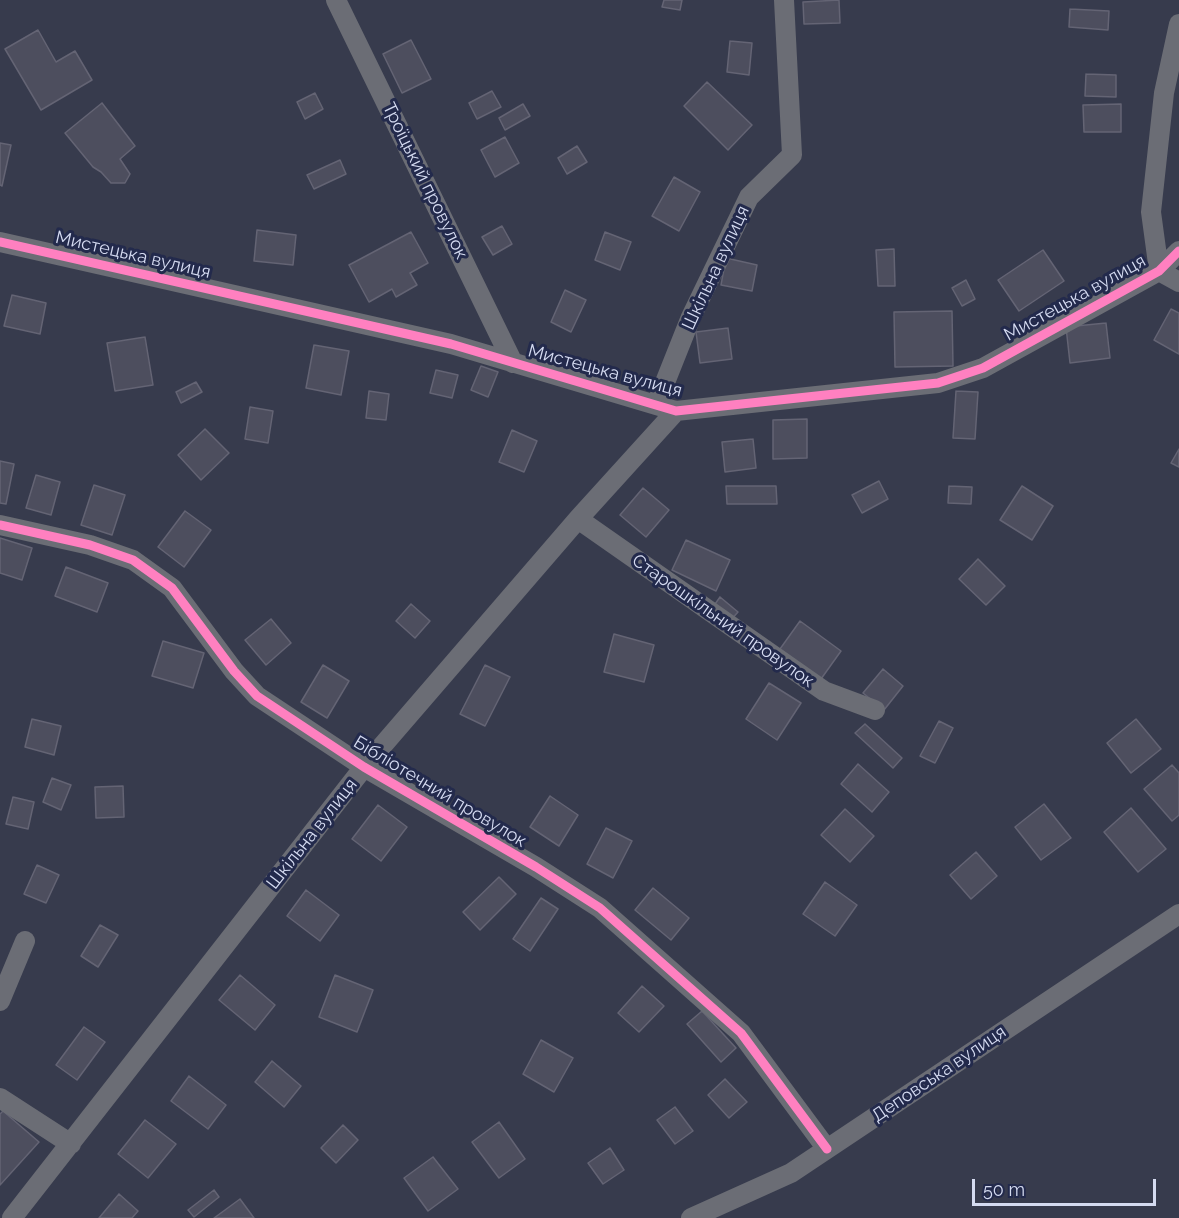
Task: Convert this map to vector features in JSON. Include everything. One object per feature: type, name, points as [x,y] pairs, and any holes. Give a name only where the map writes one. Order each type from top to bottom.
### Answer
[{"type":"street","name":"Троїцький провулок","points":[[336,0],[513,363]]},
{"type":"street","name":"Шкільна вулиця","points":[[656,405],[691,317],[749,197],[792,155],[784,0]]},
{"type":"street","points":[[1179,24],[1164,93],[1151,212],[1159,271],[1179,282]]},
{"type":"street","name":"Мистецька вулиця","points":[[0,242],[451,344],[676,411],[938,382],[983,368],[1159,271],[1179,252]]},
{"type":"street","name":"Шкільна вулиця","points":[[12,1218],[364,767],[578,519],[676,411]]},
{"type":"street","name":"Старошкільний провулок","points":[[578,519],[824,691],[876,710]]},
{"type":"street","name":"Бібліотечний провулок","points":[[0,525],[118,554],[147,569],[172,588],[234,671],[257,696],[364,767],[536,867],[600,908],[741,1033],[827,1149]]},
{"type":"street","name":"Деповська вулиця","points":[[691,1218],[791,1173],[1179,914]]},
{"type":"street","points":[[0,1001],[25,941]]},
{"type":"street","points":[[0,1098],[71,1144]]},
{"type":"building","points":[[664,0],[682,0],[680,10],[662,7]]},
{"type":"building","points":[[839,0],[840,23],[804,24],[803,2]]},
{"type":"building","points":[[1070,9],[1109,11],[1108,30],[1069,27]]},
{"type":"building","points":[[38,30],[56,62],[75,51],[92,80],[41,110],[5,49]]},
{"type":"building","points":[[411,40],[431,79],[402,93],[383,54]]},
{"type":"building","points":[[730,41],[752,43],[749,75],[727,72]]},
{"type":"building","points":[[1086,74],[1116,75],[1116,97],[1085,96]]},
{"type":"building","points":[[707,82],[752,125],[728,150],[684,106]]},
{"type":"building","points":[[492,91],[501,107],[477,119],[469,103]]},
{"type":"building","points":[[315,93],[323,109],[305,119],[297,102]]},
{"type":"building","points":[[102,103],[135,146],[120,159],[130,174],[125,183],[111,183],[93,167],[65,133]]},
{"type":"building","points":[[523,104],[530,116],[505,130],[499,118]]},
{"type":"building","points":[[1121,104],[1121,132],[1084,132],[1083,105]]},
{"type":"building","points":[[505,137],[519,163],[495,177],[481,150]]},
{"type":"building","points":[[0,143],[11,145],[2,186],[0,185]]},
{"type":"building","points":[[577,146],[587,162],[567,174],[558,158]]},
{"type":"building","points":[[340,160],[346,174],[314,189],[307,175]]},
{"type":"building","points":[[674,177],[700,192],[679,231],[652,216]]},
{"type":"building","points":[[502,226],[512,244],[493,255],[482,237]]},
{"type":"building","points":[[257,230],[296,235],[293,265],[254,261]]},
{"type":"building","points":[[411,232],[428,263],[410,273],[417,285],[396,297],[392,289],[369,302],[349,265]]},
{"type":"building","points":[[605,232],[631,242],[620,270],[595,260]]},
{"type":"building","points":[[894,249],[895,286],[878,286],[876,250]]},
{"type":"building","points":[[1043,250],[1064,281],[1019,311],[998,280]]},
{"type":"building","points":[[726,258],[757,265],[752,291],[721,285]]},
{"type":"building","points":[[966,280],[975,299],[962,306],[952,288]]},
{"type":"building","points":[[565,290],[586,300],[571,332],[551,322]]},
{"type":"building","points":[[12,295],[46,303],[40,334],[4,326]]},
{"type":"building","points":[[1171,309],[1179,313],[1179,354],[1154,340]]},
{"type":"building","points":[[952,311],[953,366],[895,367],[894,312]]},
{"type":"building","points":[[1106,323],[1110,358],[1070,363],[1066,327]]},
{"type":"building","points":[[728,328],[732,359],[700,363],[696,332]]},
{"type":"building","points":[[145,337],[153,385],[115,391],[107,343]]},
{"type":"building","points":[[314,345],[349,351],[341,395],[306,388]]},
{"type":"building","points":[[481,366],[498,372],[488,397],[471,390]]},
{"type":"building","points":[[436,370],[458,375],[452,398],[430,393]]},
{"type":"building","points":[[196,382],[202,392],[181,403],[176,392]]},
{"type":"building","points":[[369,391],[389,394],[386,420],[366,418]]},
{"type":"building","points":[[956,391],[978,392],[975,439],[953,438]]},
{"type":"building","points":[[250,407],[273,411],[268,443],[245,439]]},
{"type":"building","points":[[807,419],[807,458],[773,459],[773,420]]},
{"type":"building","points":[[205,429],[229,453],[201,480],[178,455]]},
{"type":"building","points":[[512,430],[537,441],[524,472],[499,462]]},
{"type":"building","points":[[753,439],[756,468],[725,472],[722,442]]},
{"type":"building","points":[[1179,449],[1179,467],[1171,463]]},
{"type":"building","points":[[0,461],[14,464],[6,504],[0,503]]},
{"type":"building","points":[[36,475],[60,482],[51,515],[26,508]]},
{"type":"building","points":[[879,481],[888,499],[862,513],[852,495]]},
{"type":"building","points":[[94,485],[125,495],[112,535],[81,525]]},
{"type":"building","points":[[726,486],[776,486],[777,504],[727,504]]},
{"type":"building","points":[[949,486],[972,487],[971,504],[948,503]]},
{"type":"building","points":[[1022,486],[1053,506],[1032,540],[1000,520]]},
{"type":"building","points":[[643,488],[669,510],[646,537],[620,515]]},
{"type":"building","points":[[185,511],[211,530],[184,567],[158,547]]},
{"type":"building","points":[[0,538],[32,548],[22,580],[0,573]]},
{"type":"building","points":[[686,540],[730,560],[716,591],[672,570]]},
{"type":"building","points":[[978,559],[1005,586],[986,605],[959,579]]},
{"type":"building","points":[[66,567],[108,583],[97,612],[55,596]]},
{"type":"building","points":[[720,597],[738,612],[730,621],[713,607]]},
{"type":"building","points":[[411,604],[430,621],[415,638],[396,621]]},
{"type":"building","points":[[271,619],[291,643],[266,665],[245,640]]},
{"type":"building","points":[[800,621],[841,651],[821,679],[780,649]]},
{"type":"building","points":[[614,634],[654,645],[644,682],[604,672]]},
{"type":"building","points":[[163,641],[204,653],[193,688],[152,676]]},
{"type":"building","points":[[323,665],[349,681],[327,718],[301,702]]},
{"type":"building","points":[[485,665],[510,677],[485,726],[460,714]]},
{"type":"building","points":[[883,669],[903,686],[884,710],[863,693]]},
{"type":"building","points":[[769,683],[801,703],[777,740],[746,719]]},
{"type":"building","points":[[32,719],[61,726],[54,755],[25,747]]},
{"type":"building","points":[[1136,719],[1161,749],[1131,773],[1107,743]]},
{"type":"building","points":[[939,721],[953,728],[935,763],[920,756]]},
{"type":"building","points":[[865,724],[902,758],[893,768],[855,733]]},
{"type":"building","points":[[858,764],[889,792],[872,812],[841,784]]},
{"type":"building","points":[[1172,765],[1179,773],[1179,815],[1172,821],[1144,789]]},
{"type":"building","points":[[52,778],[71,785],[61,810],[43,802]]},
{"type":"building","points":[[123,786],[124,817],[96,818],[95,787]]},
{"type":"building","points":[[550,796],[578,815],[559,846],[530,827]]},
{"type":"building","points":[[13,797],[34,802],[28,829],[6,824]]},
{"type":"building","points":[[1044,804],[1071,838],[1041,860],[1015,827]]},
{"type":"building","points":[[378,805],[407,827],[381,861],[352,839]]},
{"type":"building","points":[[1131,808],[1166,849],[1138,872],[1104,832]]},
{"type":"building","points":[[845,809],[874,836],[850,862],[821,835]]},
{"type":"building","points":[[606,828],[632,841],[613,878],[587,864]]},
{"type":"building","points":[[976,852],[997,876],[971,899],[950,875]]},
{"type":"building","points":[[37,865],[59,875],[46,903],[24,894]]},
{"type":"building","points":[[499,877],[516,894],[480,930],[463,912]]},
{"type":"building","points":[[825,882],[857,905],[835,936],[803,914]]},
{"type":"building","points":[[653,888],[689,918],[671,940],[635,910]]},
{"type":"building","points":[[306,890],[339,915],[320,941],[287,916]]},
{"type":"building","points":[[541,898],[558,909],[530,951],[513,939]]},
{"type":"building","points":[[100,925],[118,935],[98,967],[81,956]]},
{"type":"building","points":[[240,975],[275,1005],[255,1030],[219,1000]]},
{"type":"building","points":[[335,975],[373,990],[357,1032],[319,1017]]},
{"type":"building","points":[[642,986],[664,1006],[639,1032],[618,1013]]},
{"type":"building","points":[[702,1011],[736,1048],[721,1062],[687,1024]]},
{"type":"building","points":[[84,1027],[105,1042],[77,1080],[56,1065]]},
{"type":"building","points":[[541,1040],[573,1058],[554,1092],[523,1074]]},
{"type":"building","points":[[272,1061],[301,1086],[284,1107],[255,1082]]},
{"type":"building","points":[[189,1076],[226,1105],[208,1129],[171,1101]]},
{"type":"building","points":[[725,1079],[747,1102],[729,1118],[708,1095]]},
{"type":"building","points":[[675,1107],[693,1131],[675,1144],[657,1120]]},
{"type":"building","points":[[3,1111],[39,1142],[0,1185],[0,1114]]},
{"type":"building","points":[[145,1120],[176,1144],[148,1178],[118,1154]]},
{"type":"building","points":[[499,1122],[525,1159],[499,1178],[472,1142]]},
{"type":"building","points":[[343,1125],[358,1140],[336,1163],[321,1148]]},
{"type":"building","points":[[610,1148],[624,1170],[603,1184],[588,1163]]},
{"type":"building","points":[[433,1157],[458,1189],[428,1211],[404,1178]]},
{"type":"building","points":[[214,1190],[219,1197],[194,1217],[188,1210]]},
{"type":"building","points":[[119,1194],[138,1211],[132,1218],[99,1218]]},
{"type":"building","points":[[240,1199],[254,1218],[214,1218]]},
{"type":"cycle path","points":[[0,242],[451,344],[676,411],[938,383],[983,368],[1159,271],[1179,251]]},
{"type":"cycle path","points":[[0,525],[90,545],[133,560],[172,588],[234,671],[257,696],[364,767],[536,867],[600,908],[741,1033],[827,1149]]}]
